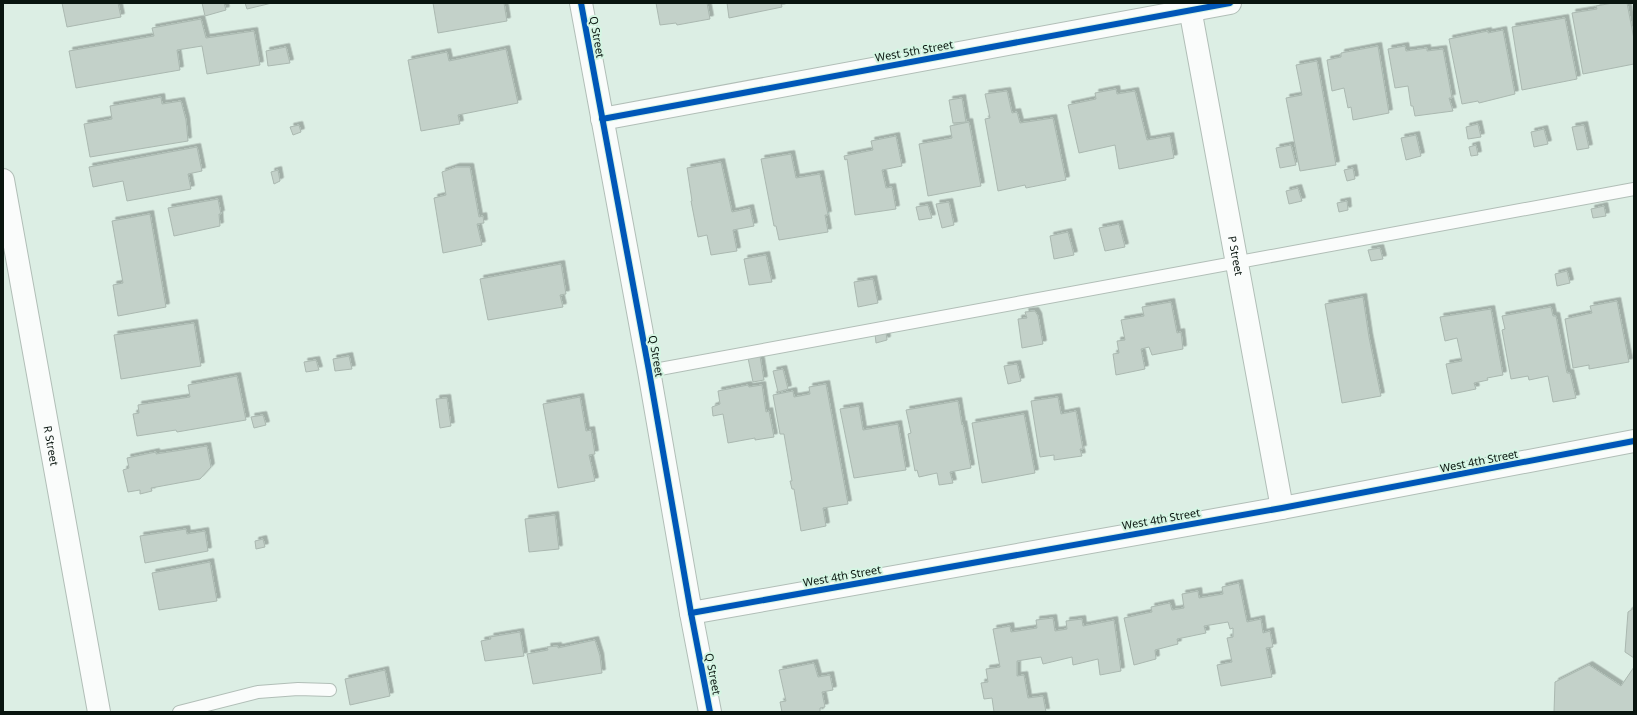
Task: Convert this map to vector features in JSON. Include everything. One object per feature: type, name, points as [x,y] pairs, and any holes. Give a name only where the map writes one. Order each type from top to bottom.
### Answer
[{"type":"street","name":"Q Street","points":[[581,3],[710,712]]},
{"type":"street","name":"West 5th Street","points":[[602,119],[1189,6],[1230,3]]},
{"type":"street","name":"P Street","points":[[1189,6],[1282,508]]},
{"type":"street","name":"R Street","points":[[3,180],[100,712]]},
{"type":"street","name":"West 4th Street","points":[[691,613],[1282,508],[1634,441]]},
{"type":"lane","points":[[649,371],[1634,189]]},
{"type":"lane","points":[[179,712],[258,692],[298,689],[330,690]]},
{"type":"building","points":[[62,3],[118,3],[121,17],[67,27]]},
{"type":"building","points":[[202,3],[224,3],[226,10],[205,16]]},
{"type":"building","points":[[245,3],[272,3],[247,9]]},
{"type":"building","points":[[433,3],[504,3],[507,21],[438,33]]},
{"type":"building","points":[[656,3],[707,3],[710,19],[677,25],[676,23],[660,25]]},
{"type":"building","points":[[727,3],[781,3],[782,7],[729,18]]},
{"type":"building","points":[[1613,3],[1627,3],[1634,39],[1634,64],[1583,74],[1572,13],[1597,9],[1596,6]]},
{"type":"building","points":[[1565,18],[1577,79],[1522,90],[1512,27]]},
{"type":"building","points":[[201,19],[206,38],[254,31],[260,65],[207,74],[202,46],[177,50],[180,70],[76,88],[69,51],[154,36],[152,28]]},
{"type":"building","points":[[1503,30],[1515,94],[1479,103],[1478,101],[1462,104],[1449,39],[1488,31],[1488,33]]},
{"type":"building","points":[[1378,46],[1389,113],[1353,120],[1351,107],[1348,108],[1344,88],[1332,91],[1327,60],[1341,57],[1341,53]]},
{"type":"building","points":[[1405,46],[1406,51],[1427,48],[1427,51],[1443,49],[1452,98],[1449,98],[1453,111],[1415,116],[1413,106],[1411,106],[1408,86],[1395,88],[1388,49]]},
{"type":"building","points":[[286,47],[290,63],[268,66],[266,51]]},
{"type":"building","points":[[506,49],[518,103],[458,115],[460,124],[421,131],[408,60],[447,52],[449,61]]},
{"type":"building","points":[[1317,61],[1336,165],[1300,171],[1286,98],[1302,95],[1296,65]]},
{"type":"building","points":[[1116,89],[1117,94],[1135,91],[1147,140],[1170,136],[1174,158],[1119,169],[1115,145],[1079,153],[1068,105],[1096,99],[1095,93]]},
{"type":"building","points":[[1007,91],[1012,113],[1017,112],[1020,123],[1053,118],[1066,180],[1026,188],[1025,185],[998,191],[985,119],[990,118],[985,94]]},
{"type":"building","points":[[161,97],[162,104],[181,101],[186,120],[188,141],[90,157],[84,124],[112,119],[110,106]]},
{"type":"building","points":[[962,98],[966,122],[953,123],[949,100]]},
{"type":"building","points":[[969,122],[981,186],[928,196],[919,144],[952,138],[950,126]]},
{"type":"building","points":[[1478,124],[1481,137],[1468,139],[1466,127]]},
{"type":"building","points":[[299,125],[301,132],[293,135],[290,127]]},
{"type":"building","points":[[1584,125],[1589,148],[1577,150],[1572,127]]},
{"type":"building","points":[[1544,129],[1548,144],[1534,147],[1531,132]]},
{"type":"building","points":[[1416,135],[1421,156],[1406,160],[1401,138]]},
{"type":"building","points":[[896,136],[902,166],[882,170],[886,188],[892,187],[896,209],[855,215],[847,159],[845,160],[844,156],[873,150],[871,141]]},
{"type":"building","points":[[1291,145],[1296,165],[1280,168],[1276,148]]},
{"type":"building","points":[[1476,145],[1478,155],[1471,156],[1469,147]]},
{"type":"building","points":[[197,147],[202,171],[188,174],[191,189],[127,201],[123,181],[93,187],[89,167]]},
{"type":"building","points":[[791,154],[796,178],[820,174],[828,215],[825,215],[828,232],[779,240],[776,226],[774,226],[761,159]]},
{"type":"building","points":[[721,162],[732,212],[750,208],[754,226],[733,230],[737,251],[711,255],[707,235],[698,237],[691,201],[687,168]]},
{"type":"building","points":[[456,167],[470,167],[479,217],[483,216],[484,223],[477,224],[482,245],[443,253],[434,198],[446,195],[442,172]]},
{"type":"building","points":[[1353,168],[1355,179],[1347,181],[1344,170]]},
{"type":"building","points":[[278,170],[280,181],[274,184],[271,172]]},
{"type":"building","points":[[1298,188],[1302,201],[1289,204],[1286,191]]},
{"type":"building","points":[[218,199],[221,214],[219,214],[220,226],[174,236],[168,208]]},
{"type":"building","points":[[1347,201],[1348,210],[1339,212],[1337,203]]},
{"type":"building","points":[[949,202],[954,225],[942,228],[936,204]]},
{"type":"building","points":[[928,205],[932,218],[919,220],[916,207]]},
{"type":"building","points":[[1604,206],[1606,216],[1593,218],[1591,209]]},
{"type":"building","points":[[150,214],[166,307],[118,316],[113,285],[123,283],[112,221]]},
{"type":"building","points":[[1119,224],[1125,247],[1105,251],[1099,228]]},
{"type":"building","points":[[1068,232],[1074,255],[1054,259],[1050,236]]},
{"type":"building","points":[[1380,248],[1383,259],[1371,261],[1368,250]]},
{"type":"building","points":[[766,255],[772,282],[749,285],[744,259]]},
{"type":"building","points":[[561,264],[566,294],[560,295],[563,307],[488,320],[480,279]]},
{"type":"building","points":[[1567,271],[1570,283],[1557,286],[1555,274]]},
{"type":"building","points":[[873,279],[878,303],[858,307],[854,282]]},
{"type":"building","points":[[1363,297],[1369,337],[1381,396],[1342,403],[1325,304]]},
{"type":"building","points":[[1617,301],[1629,362],[1589,369],[1589,365],[1573,368],[1565,319],[1592,313],[1590,306]]},
{"type":"building","points":[[1171,302],[1177,333],[1181,332],[1183,349],[1152,355],[1149,347],[1141,349],[1145,369],[1116,375],[1113,354],[1119,353],[1117,341],[1125,340],[1121,320],[1144,316],[1142,307]]},
{"type":"building","points":[[1551,307],[1553,316],[1556,316],[1567,373],[1570,373],[1576,398],[1553,402],[1548,376],[1529,380],[1528,376],[1511,379],[1502,330],[1505,329],[1502,316]]},
{"type":"building","points":[[1491,309],[1503,375],[1487,378],[1488,380],[1474,383],[1476,389],[1452,394],[1446,364],[1462,361],[1457,338],[1445,341],[1440,317]]},
{"type":"building","points":[[1035,311],[1038,316],[1043,344],[1022,348],[1018,319],[1027,318],[1025,312]]},
{"type":"building","points":[[194,323],[201,366],[121,379],[114,335]]},
{"type":"building","points":[[886,332],[887,340],[876,343],[875,334]]},
{"type":"building","points":[[349,356],[352,369],[335,371],[333,359]]},
{"type":"building","points":[[760,356],[764,380],[753,382],[748,358]]},
{"type":"building","points":[[316,360],[319,370],[306,372],[304,362]]},
{"type":"building","points":[[1017,364],[1021,381],[1008,384],[1004,366]]},
{"type":"building","points":[[783,369],[788,389],[778,392],[773,371]]},
{"type":"building","points":[[237,376],[246,420],[177,432],[176,430],[137,436],[133,414],[139,413],[138,405],[190,397],[188,385]]},
{"type":"building","points":[[826,384],[848,504],[823,508],[826,526],[801,531],[794,489],[792,489],[790,481],[792,481],[784,434],[780,434],[773,395],[793,391],[794,397],[810,394],[809,387]]},
{"type":"building","points":[[748,385],[749,387],[762,385],[766,412],[769,411],[774,437],[755,440],[755,438],[728,443],[723,414],[713,416],[712,407],[720,404],[718,391]]},
{"type":"building","points":[[580,397],[586,431],[591,430],[595,454],[589,455],[595,481],[558,488],[543,404]]},
{"type":"building","points":[[1058,397],[1061,414],[1076,411],[1083,449],[1080,449],[1082,456],[1054,460],[1054,455],[1040,457],[1031,401]]},
{"type":"building","points":[[447,398],[451,426],[440,428],[436,399]]},
{"type":"building","points":[[958,401],[971,468],[950,472],[953,483],[939,485],[937,473],[919,477],[917,470],[915,471],[908,434],[911,433],[906,410]]},
{"type":"building","points":[[859,406],[863,430],[898,424],[906,470],[854,478],[840,409]]},
{"type":"building","points":[[1024,414],[1035,473],[982,483],[972,423]]},
{"type":"building","points":[[263,415],[266,425],[254,428],[251,417]]},
{"type":"building","points":[[207,446],[211,467],[200,479],[151,488],[152,491],[140,494],[140,490],[128,492],[123,470],[129,468],[127,458],[156,452],[156,454]]},
{"type":"building","points":[[555,515],[559,549],[529,552],[525,519]]},
{"type":"building","points":[[186,529],[187,534],[205,531],[208,551],[145,563],[140,536]]},
{"type":"building","points":[[263,539],[265,547],[256,549],[255,541]]},
{"type":"building","points":[[210,562],[217,601],[159,610],[152,573]]},
{"type":"building","points":[[1239,583],[1247,622],[1261,619],[1263,633],[1270,631],[1273,647],[1266,648],[1272,677],[1221,686],[1217,665],[1232,662],[1227,638],[1233,637],[1233,628],[1230,629],[1228,622],[1204,626],[1206,633],[1177,639],[1178,644],[1155,650],[1156,659],[1134,665],[1124,618],[1152,612],[1151,607],[1170,603],[1172,610],[1184,608],[1182,594],[1198,591],[1199,598],[1223,594],[1222,587]]},
{"type":"building","points":[[1634,608],[1634,658],[1625,652],[1628,612]]},
{"type":"building","points":[[1053,618],[1055,631],[1067,629],[1066,621],[1082,619],[1083,626],[1114,620],[1121,671],[1100,675],[1098,659],[1073,665],[1072,657],[1043,664],[1041,657],[1017,661],[1017,676],[1024,675],[1028,698],[1043,696],[1046,712],[994,712],[992,698],[984,699],[981,683],[988,682],[986,669],[1000,667],[993,629],[1010,626],[1011,632],[1037,628],[1036,620]]},
{"type":"building","points":[[520,632],[524,656],[485,661],[481,641],[491,639],[490,637]]},
{"type":"building","points":[[595,640],[600,656],[602,673],[533,684],[527,654],[548,650],[547,647],[558,646],[558,648]]},
{"type":"building","points":[[814,663],[818,677],[830,675],[833,690],[822,692],[825,707],[820,708],[820,712],[782,712],[780,702],[786,701],[779,670]]},
{"type":"building","points":[[1589,665],[1621,686],[1634,667],[1634,712],[1554,712],[1555,682]]},
{"type":"building","points":[[385,670],[390,696],[350,705],[345,679]]},
{"type":"cycle path","points":[[581,3],[710,712]]},
{"type":"cycle path","points":[[602,119],[1230,3]]},
{"type":"cycle path","points":[[691,613],[1282,508],[1634,441]]}]
